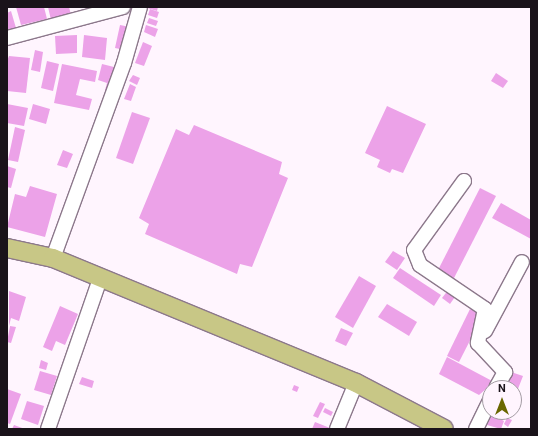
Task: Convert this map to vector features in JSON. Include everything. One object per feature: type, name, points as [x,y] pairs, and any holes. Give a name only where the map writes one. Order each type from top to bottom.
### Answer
[{"type":"main road","points":[[7,248],[53,258],[100,279],[356,384],[444,429]]},
{"type":"street","points":[[7,38],[123,7]]},
{"type":"street","points":[[53,258],[124,63],[140,7]]},
{"type":"street","points":[[464,181],[414,250],[420,265],[485,309],[478,344]]},
{"type":"street","points":[[478,344],[522,262]]},
{"type":"street","points":[[48,429],[100,279]]},
{"type":"street","points":[[478,344],[505,372],[500,380]]},
{"type":"street","points":[[336,429],[356,384]]},
{"type":"street","points":[[476,429],[482,417]]},
{"type":"building","points":[[16,7],[44,7],[47,19],[21,25]]},
{"type":"building","points":[[48,7],[69,7],[71,15],[51,20]]},
{"type":"building","points":[[144,7],[158,7],[157,11]]},
{"type":"building","points":[[150,9],[159,12],[157,18],[148,15]]},
{"type":"building","points":[[11,11],[16,28],[7,31],[7,13]]},
{"type":"building","points":[[149,18],[158,21],[156,26],[147,23]]},
{"type":"building","points":[[120,25],[130,27],[125,50],[115,48]]},
{"type":"building","points":[[146,25],[158,29],[155,37],[144,32]]},
{"type":"building","points":[[77,35],[77,53],[56,54],[55,36]]},
{"type":"building","points":[[84,35],[107,38],[105,60],[82,57]]},
{"type":"building","points":[[143,42],[152,46],[144,66],[135,63]]},
{"type":"building","points":[[35,50],[43,52],[40,72],[31,70]]},
{"type":"building","points":[[9,56],[30,58],[26,93],[7,91],[7,61]]},
{"type":"building","points":[[47,61],[59,64],[53,91],[41,88]]},
{"type":"building","points":[[62,64],[97,71],[95,82],[80,79],[76,95],[92,99],[89,110],[54,103]]},
{"type":"building","points":[[102,64],[118,68],[111,92],[105,90],[107,83],[98,80]]},
{"type":"building","points":[[496,73],[508,81],[503,88],[491,81]]},
{"type":"building","points":[[133,75],[140,78],[137,85],[129,81]]},
{"type":"building","points":[[130,84],[136,87],[131,101],[124,99]]},
{"type":"building","points":[[7,104],[28,108],[24,126],[7,123]]},
{"type":"building","points":[[33,104],[50,109],[46,124],[29,119]]},
{"type":"building","points":[[387,106],[426,124],[403,173],[392,169],[390,173],[377,167],[380,160],[365,153]]},
{"type":"building","points":[[132,112],[150,118],[133,164],[116,158]]},
{"type":"building","points":[[194,125],[282,162],[279,174],[288,178],[252,267],[240,264],[237,274],[145,234],[149,224],[139,218],[176,129],[189,135]]},
{"type":"building","points":[[15,127],[25,130],[18,162],[8,160]]},
{"type":"building","points":[[63,150],[73,154],[67,168],[57,165]]},
{"type":"building","points":[[7,166],[16,169],[11,188],[7,187]]},
{"type":"building","points":[[30,186],[57,194],[45,237],[7,227],[15,194],[26,197]]},
{"type":"building","points":[[480,188],[496,196],[453,280],[437,272]]},
{"type":"building","points":[[501,203],[531,220],[531,239],[492,218]]},
{"type":"building","points":[[393,251],[405,258],[397,270],[385,262]]},
{"type":"building","points":[[400,268],[441,295],[434,306],[393,278]]},
{"type":"building","points":[[359,276],[376,286],[353,328],[335,317]]},
{"type":"building","points":[[449,289],[457,294],[450,304],[442,298]]},
{"type":"building","points":[[9,291],[26,297],[19,321],[11,318],[9,326]]},
{"type":"building","points":[[387,304],[417,322],[409,336],[378,317]]},
{"type":"building","points":[[60,306],[78,314],[65,345],[56,341],[52,351],[43,347]]},
{"type":"building","points":[[470,309],[483,315],[459,362],[447,356]]},
{"type":"building","points":[[10,326],[16,327],[11,343],[7,342]]},
{"type":"building","points":[[341,328],[353,333],[346,346],[335,341]]},
{"type":"building","points":[[447,357],[490,380],[482,380],[482,392],[479,395],[439,374]]},
{"type":"building","points":[[41,360],[48,363],[46,370],[39,368]]},
{"type":"building","points":[[40,371],[57,376],[51,395],[34,390]]},
{"type":"building","points":[[511,372],[523,376],[521,380],[508,380]]},
{"type":"building","points":[[82,377],[94,381],[92,388],[79,384]]},
{"type":"building","points":[[294,385],[299,387],[297,392],[292,390]]},
{"type":"building","points":[[7,389],[21,394],[10,424],[7,423]]},
{"type":"building","points":[[27,401],[44,406],[38,425],[21,419]]},
{"type":"building","points":[[320,402],[325,404],[318,418],[313,416]]},
{"type":"building","points":[[325,408],[333,412],[331,416],[323,412]]},
{"type":"building","points":[[490,420],[504,421],[501,429],[487,425]]},
{"type":"building","points":[[506,420],[512,420],[508,427],[504,424]]},
{"type":"building","points":[[315,422],[330,428],[312,429]]},
{"type":"building","points":[[14,425],[25,429],[12,429]]}]
